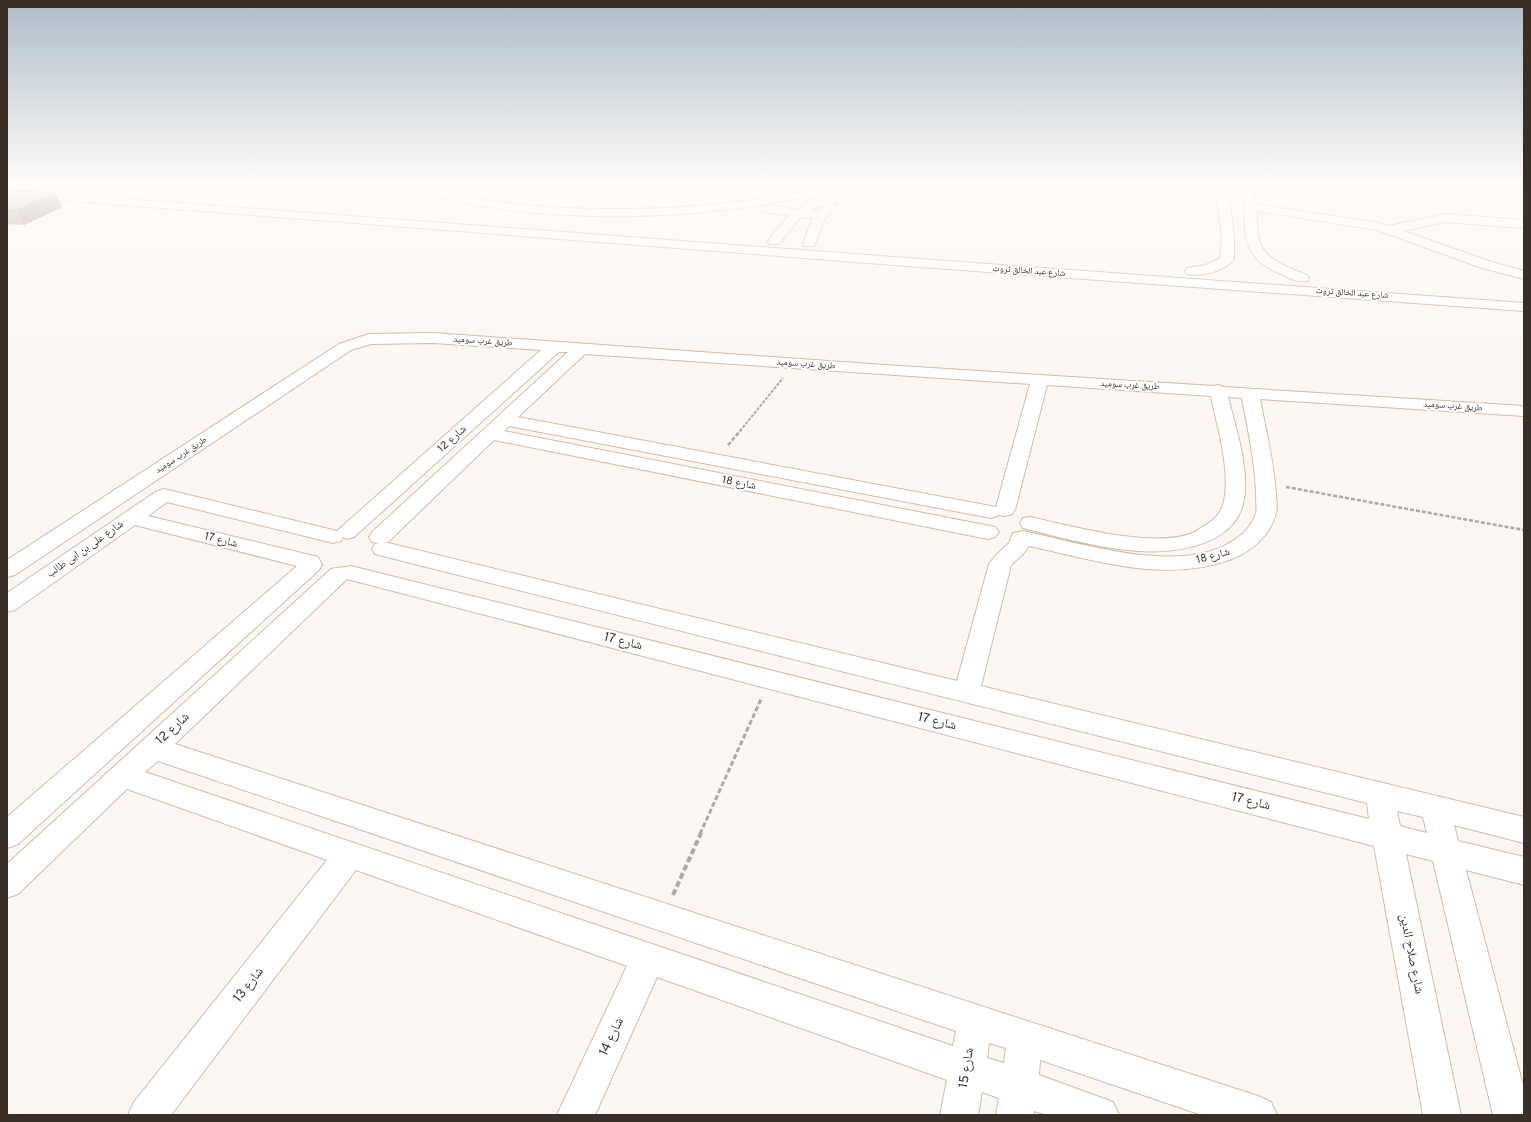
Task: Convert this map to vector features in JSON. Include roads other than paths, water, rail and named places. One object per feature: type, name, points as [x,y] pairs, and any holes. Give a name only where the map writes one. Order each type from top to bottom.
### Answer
[{"type":"street","name":"شارع عبد الخالق ثروت","points":[[612,235],[921,257],[1524,307]]},
{"type":"street","name":"شارع عبد الخالق ثروت","points":[[699,235],[809,244],[921,257],[1302,278],[1524,296]]},
{"type":"street","points":[[774,241],[779,235]]},
{"type":"street","points":[[809,244],[813,235]]},
{"type":"street","points":[[1405,235],[1487,265],[1524,275]]},
{"type":"street","points":[[1192,271],[1211,268],[1221,264],[1227,259],[1228,236],[1252,238],[1260,255],[1265,261],[1280,270],[1302,278]]},
{"type":"street","name":"طريق غرب سوميد","points":[[7,570],[346,347],[357,342],[381,338],[432,338],[1524,411]]},
{"type":"street","name":"شارع 12","points":[[310,563],[313,551],[318,545],[340,534],[556,346]]},
{"type":"street","name":"شارع 12","points":[[7,884],[153,748],[345,574],[368,565],[375,560],[381,543],[490,434],[582,348]]},
{"type":"street","points":[[1000,564],[997,554],[992,546],[994,522],[1040,379]]},
{"type":"street","name":"شارع 18","points":[[1025,533],[1103,539],[1142,544],[1169,544],[1189,540],[1212,532],[1229,516],[1234,502],[1236,478],[1218,390]]},
{"type":"street","name":"شارع 18","points":[[1025,533],[1142,562],[1182,563],[1211,559],[1238,549],[1257,534],[1266,512],[1266,484],[1250,393]]},
{"type":"street","name":"شارع 18","points":[[505,420],[717,460],[994,522]]},
{"type":"street","name":"شارع 18","points":[[490,434],[994,522]]},
{"type":"street","name":"شارع على بن ابى طالب","points":[[7,604],[164,495],[340,534]]},
{"type":"street","points":[[967,692],[1000,564],[1018,548],[1025,533],[1023,516],[994,522]]},
{"type":"street","name":"شارع 17","points":[[132,518],[310,563],[321,573],[345,574],[770,679],[1524,871]]},
{"type":"street","points":[[994,522],[1006,539],[1025,533]]},
{"type":"street","points":[[340,534],[363,531],[370,532],[381,543],[967,692],[1524,830]]},
{"type":"street","points":[[7,835],[310,563]]},
{"type":"street","points":[[153,748],[1258,1115]]},
{"type":"street","points":[[123,776],[967,1069],[1017,1101],[1100,1115]]},
{"type":"street","name":"شارع صلاح الدين","points":[[1379,793],[1442,1115]]},
{"type":"street","points":[[1435,807],[1512,1115]]},
{"type":"street","name":"شارع 13","points":[[147,1115],[350,855]]},
{"type":"street","name":"شارع 14","points":[[576,1115],[648,958]]},
{"type":"street","name":"شارع 15","points":[[959,1115],[975,1022]]},
{"type":"street","points":[[1017,1101],[1025,1038]]}]
